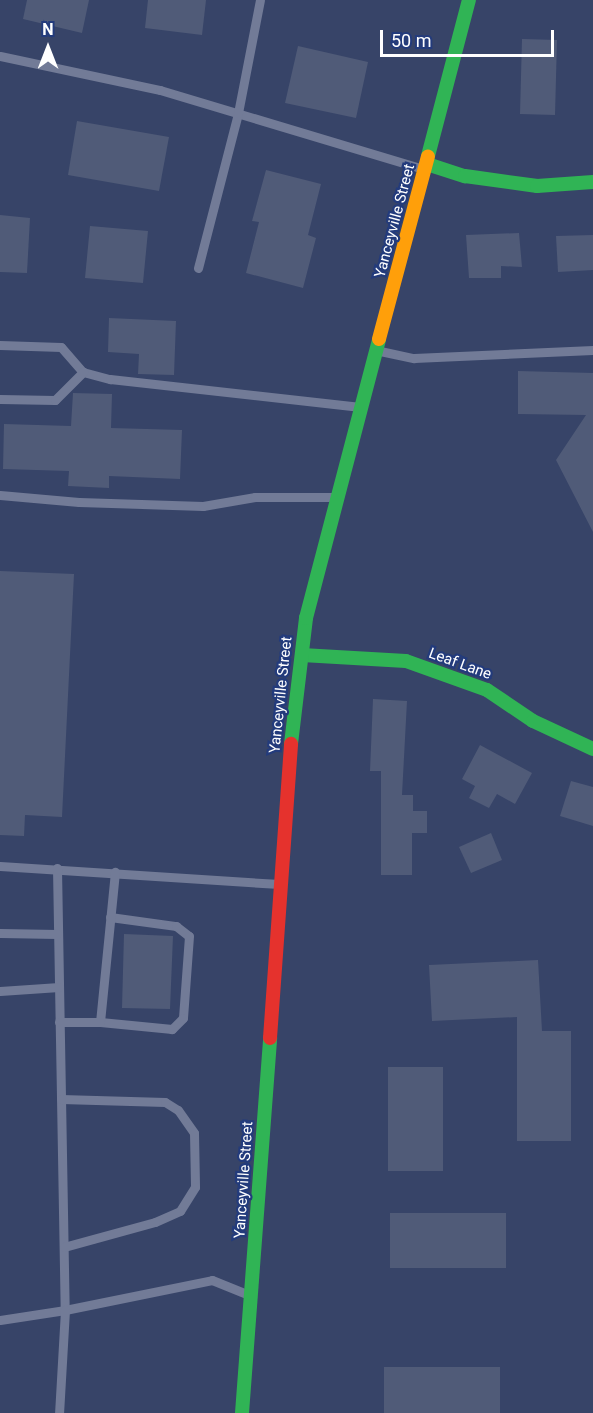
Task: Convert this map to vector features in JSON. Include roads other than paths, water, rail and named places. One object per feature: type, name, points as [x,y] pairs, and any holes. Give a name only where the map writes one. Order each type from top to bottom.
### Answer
[{"type":"main road","name":"Yanceyville Street","points":[[242,1413],[281,884],[306,618],[469,0]]},
{"type":"main road","points":[[426,167],[465,176],[537,186],[593,182]]},
{"type":"main road","name":"Leaf Lane","points":[[302,655],[406,661],[487,690],[533,720],[593,749]]},
{"type":"lane","points":[[198,268],[238,113],[260,0]]},
{"type":"lane","points":[[0,56],[160,90],[426,167]]},
{"type":"lane","points":[[0,345],[61,348],[83,372],[110,379],[362,407]]},
{"type":"lane","points":[[377,350],[414,358],[593,350]]},
{"type":"lane","points":[[0,399],[55,400],[83,372]]},
{"type":"lane","points":[[0,495],[79,502],[203,506],[255,497],[338,497]]},
{"type":"lane","points":[[0,866],[281,884]]},
{"type":"lane","points":[[57,868],[65,1310],[59,1413]]},
{"type":"lane","points":[[100,1022],[115,872]]},
{"type":"lane","points":[[59,1022],[100,1022],[172,1029],[183,1018],[189,936],[176,926],[110,917]]},
{"type":"lane","points":[[0,933],[57,934]]},
{"type":"lane","points":[[0,991],[59,987]]},
{"type":"lane","points":[[61,1099],[165,1102],[178,1110],[194,1133],[195,1187],[180,1211],[155,1222],[64,1246]]},
{"type":"lane","points":[[0,1320],[65,1310],[212,1280],[252,1295]]}]
